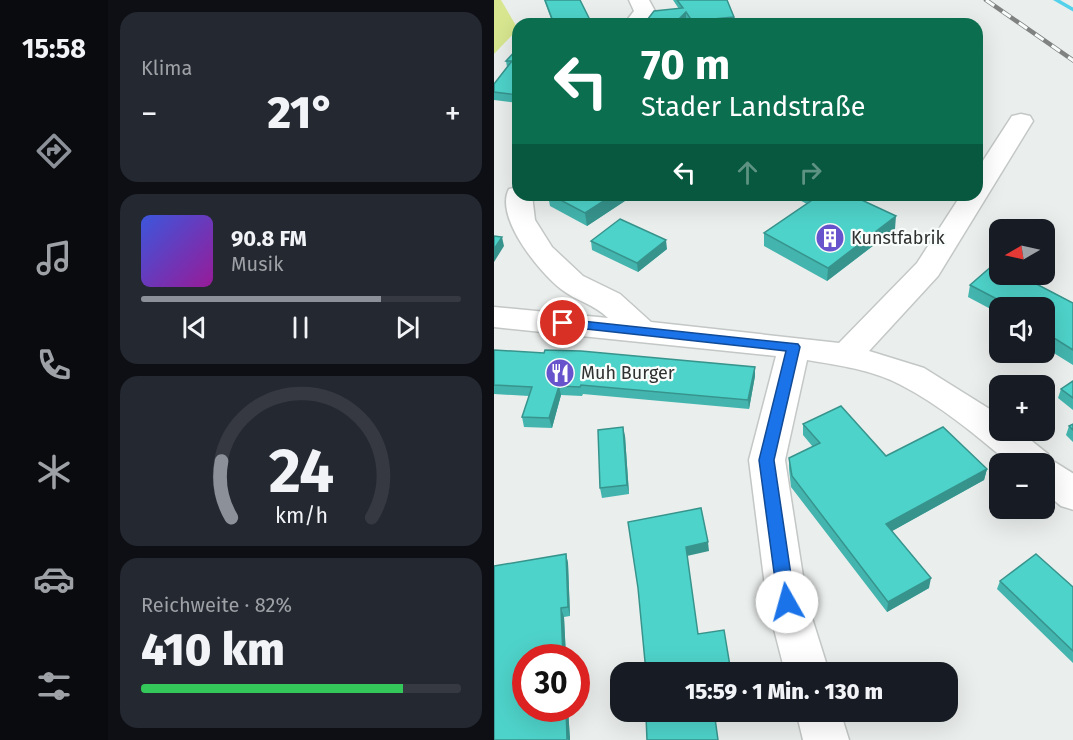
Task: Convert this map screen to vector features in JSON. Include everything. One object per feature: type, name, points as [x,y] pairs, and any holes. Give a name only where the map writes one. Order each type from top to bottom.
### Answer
[{"type":"street","points":[[639,0],[645,10],[639,18]]},
{"type":"street","points":[[983,181],[1021,121]]},
{"type":"street","points":[[519,201],[521,220],[540,253],[572,283],[609,301],[640,330]]},
{"type":"street","points":[[846,355],[928,269],[970,201]]},
{"type":"street","points":[[494,316],[794,347],[846,355],[912,376],[984,422],[1022,453]]},
{"type":"street","points":[[794,347],[767,460],[787,602],[804,662]]},
{"type":"street","points":[[1055,480],[1073,495]]},
{"type":"street","points":[[821,722],[826,740]]},
{"type":"green space","points":[[494,0],[501,0],[512,19],[512,35],[494,54]]},
{"type":"building","points":[[545,0],[580,0],[589,18],[552,18]]},
{"type":"building","points":[[677,0],[727,0],[734,17],[690,18],[686,12],[680,18],[649,18],[654,11],[683,8]]},
{"type":"building","points":[[512,61],[512,94],[494,92],[494,84]]},
{"type":"building","points":[[562,201],[604,201],[585,213]]},
{"type":"building","name":"Kunstfabrik","points":[[811,201],[864,201],[896,216],[828,268],[764,233]]},
{"type":"building","points":[[620,219],[666,240],[637,263],[591,241]]},
{"type":"building","points":[[494,236],[502,237],[494,249]]},
{"type":"building","points":[[989,269],[989,285],[1038,285],[1073,303],[1073,350],[1055,339],[1055,297],[993,297],[970,285]]},
{"type":"building","points":[[494,350],[544,353],[545,350],[581,351],[755,367],[748,400],[581,385],[580,387],[559,386],[549,418],[522,417],[532,387],[494,385]]},
{"type":"building","points":[[1073,381],[1073,398],[1061,389]]},
{"type":"building","points":[[841,406],[886,456],[943,427],[987,469],[886,524],[931,578],[888,602],[792,476],[789,458],[820,443],[803,424]]},
{"type":"building","points":[[623,427],[627,485],[600,488],[598,430]]},
{"type":"building","points":[[701,508],[708,542],[686,547],[698,634],[724,630],[729,662],[645,662],[638,588],[628,522]]},
{"type":"building","points":[[566,554],[568,607],[561,608],[562,644],[512,644],[512,722],[566,722],[569,740],[494,740],[494,566]]},
{"type":"building","points":[[1036,554],[1073,587],[1073,651],[1000,581]]},
{"type":"building","points":[[646,722],[716,722],[718,740],[647,740]]},
{"type":"waterway","points":[[1056,0],[1074,11]]},
{"type":"railway","points":[[986,0],[1074,61]]},
{"type":"place","name":"Kunstfabrik","points":[[830,238]]},
{"type":"place","name":"Muh Burger","points":[[560,373]]},
{"type":"route","points":[[563,323],[794,347],[767,460],[787,602]]}]
